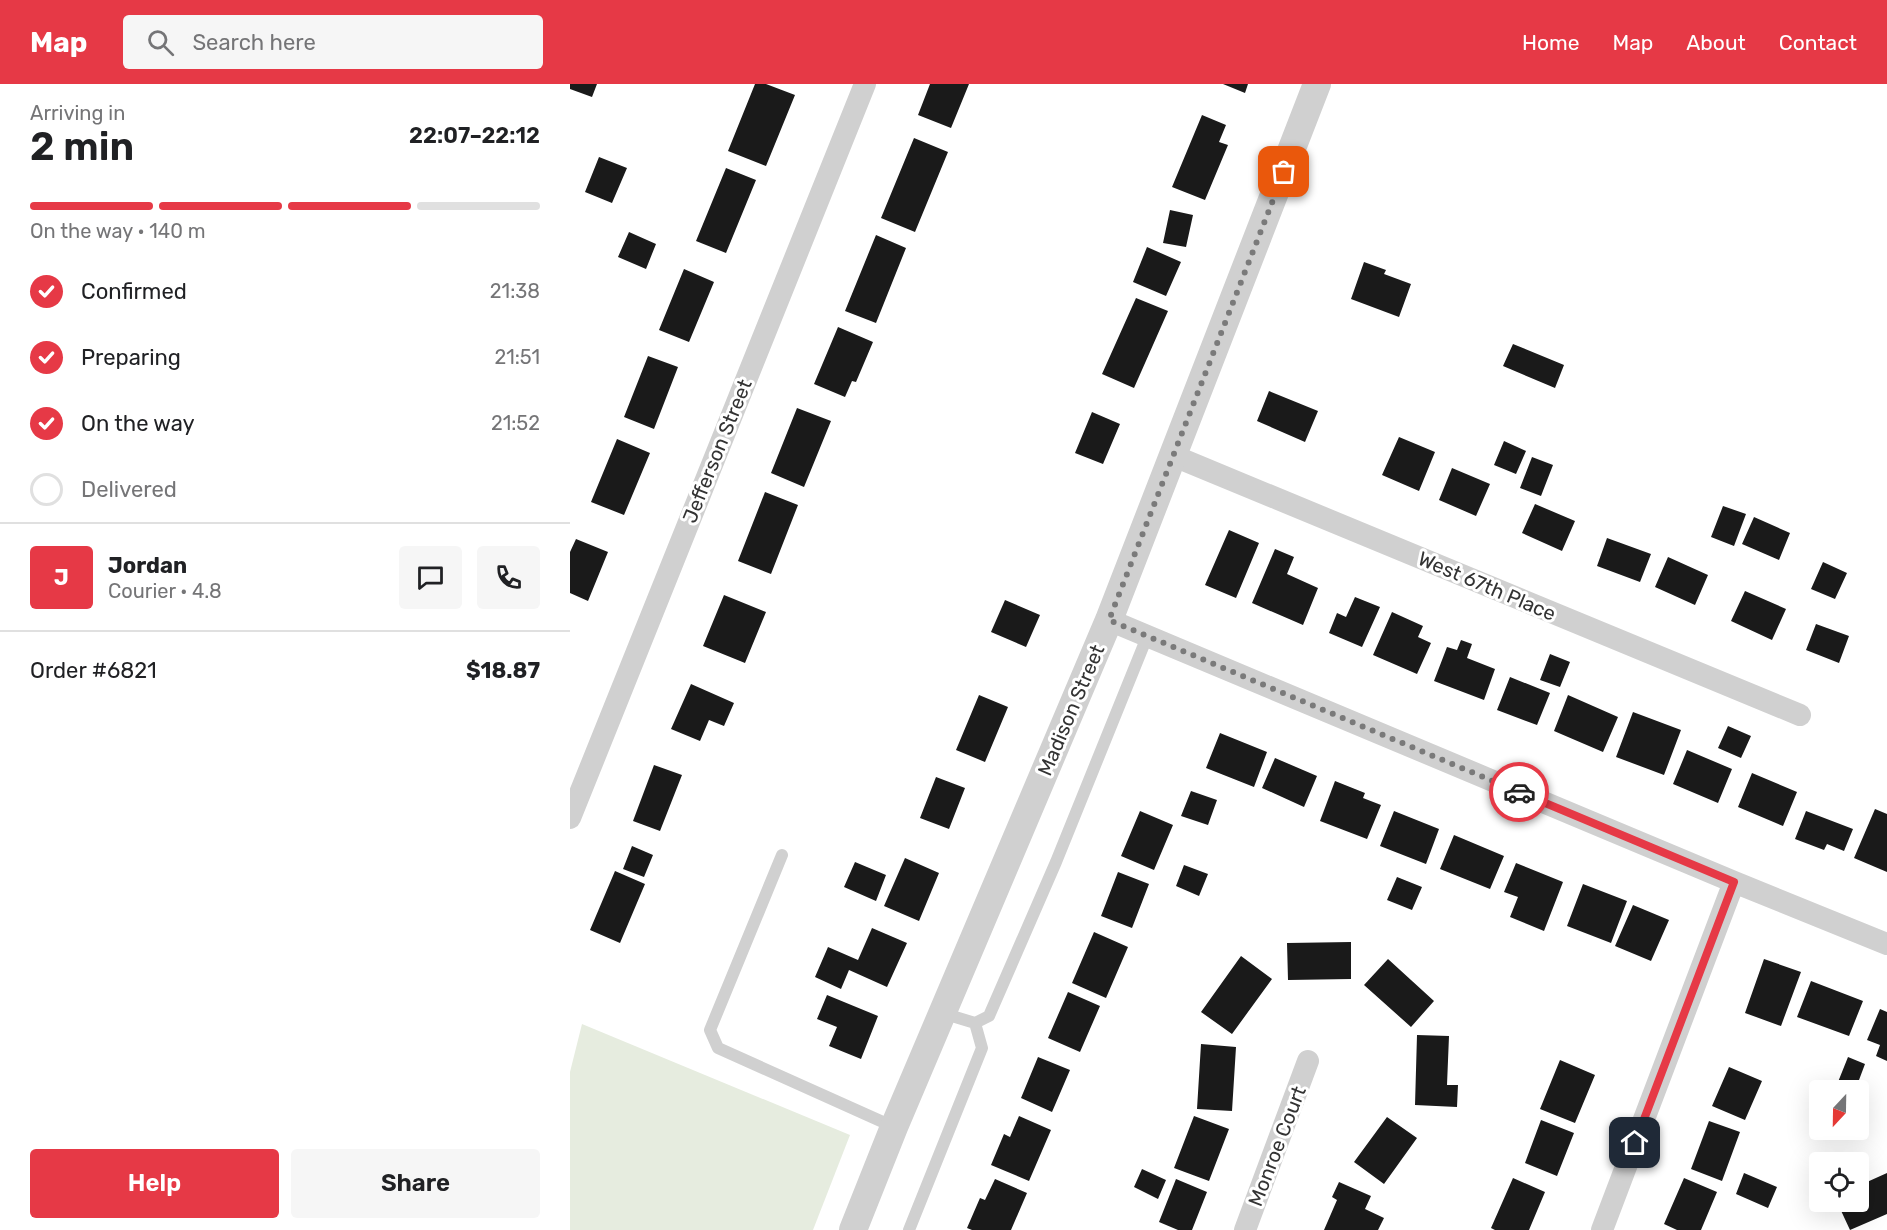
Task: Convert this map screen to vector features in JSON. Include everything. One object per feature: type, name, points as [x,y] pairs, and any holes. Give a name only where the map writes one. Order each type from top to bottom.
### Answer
[{"type":"street","name":"Jefferson Street","points":[[570,818],[865,84]]},
{"type":"street","name":"Madison Street","points":[[854,1230],[894,1127],[1109,620],[1317,84]]},
{"type":"street","name":"West 67th Place","points":[[1174,456],[1800,716]]},
{"type":"street","points":[[1109,620],[1887,944]]},
{"type":"street","points":[[1602,1230],[1734,882]]},
{"type":"street","name":"Monroe Court","points":[[1245,1230],[1308,1061]]},
{"type":"lane","points":[[942,1013],[975,1023],[989,1016],[1147,637]]},
{"type":"lane","points":[[783,855],[710,1030],[718,1048],[894,1127]]},
{"type":"lane","points":[[909,1230],[982,1048],[975,1023]]},
{"type":"shaded area","points":[[582,1024],[850,1135],[813,1230],[570,1230],[570,1072]]},
{"type":"building","points":[[570,84],[597,84],[592,97],[570,89]]},
{"type":"building","points":[[755,84],[766,84],[795,95],[766,166],[728,151]]},
{"type":"building","points":[[930,84],[969,84],[951,128],[918,115]]},
{"type":"building","points":[[1223,84],[1248,84],[1245,93]]},
{"type":"building","points":[[1202,115],[1226,125],[1219,142],[1228,145],[1205,200],[1172,187]]},
{"type":"building","points":[[914,138],[948,152],[915,232],[881,218]]},
{"type":"building","points":[[599,157],[627,168],[612,203],[585,192]]},
{"type":"building","points":[[726,168],[756,180],[726,253],[696,241]]},
{"type":"building","points":[[1170,210],[1193,215],[1186,247],[1163,243]]},
{"type":"building","points":[[629,232],[656,244],[646,269],[618,257]]},
{"type":"building","points":[[876,235],[906,248],[876,323],[845,311]]},
{"type":"building","points":[[1147,247],[1181,262],[1166,296],[1133,282]]},
{"type":"building","points":[[1364,262],[1386,270],[1384,274],[1411,284],[1399,317],[1351,299]]},
{"type":"building","points":[[684,269],[714,282],[689,342],[659,330]]},
{"type":"building","points":[[1136,298],[1168,311],[1134,388],[1102,374]]},
{"type":"building","points":[[838,327],[873,342],[856,382],[852,381],[845,397],[814,384]]},
{"type":"building","points":[[1513,344],[1564,365],[1555,388],[1503,366]]},
{"type":"building","points":[[648,356],[678,367],[654,429],[624,417]]},
{"type":"building","points":[[1269,391],[1318,411],[1305,442],[1257,421]]},
{"type":"building","points":[[797,408],[831,421],[804,487],[771,473]]},
{"type":"building","points":[[1092,412],[1120,424],[1103,464],[1075,453]]},
{"type":"building","points":[[1399,437],[1435,452],[1419,491],[1382,475]]},
{"type":"building","points":[[617,439],[650,453],[624,515],[591,502]]},
{"type":"building","points":[[1504,441],[1526,451],[1516,474],[1494,465]]},
{"type":"building","points":[[1532,457],[1553,465],[1541,496],[1520,488]]},
{"type":"building","points":[[1452,468],[1490,484],[1476,516],[1439,500]]},
{"type":"building","points":[[765,492],[798,505],[771,574],[738,561]]},
{"type":"building","points":[[1535,504],[1575,521],[1562,551],[1522,533]]},
{"type":"building","points":[[1723,506],[1746,514],[1734,546],[1711,537]]},
{"type":"building","points":[[1754,517],[1790,533],[1779,560],[1742,544]]},
{"type":"building","points":[[1229,530],[1259,543],[1236,598],[1205,585]]},
{"type":"building","points":[[1607,538],[1651,554],[1640,582],[1597,566]]},
{"type":"building","points":[[576,539],[608,552],[588,601],[570,593],[570,552]]},
{"type":"building","points":[[1275,549],[1294,557],[1287,574],[1318,588],[1303,625],[1252,603]]},
{"type":"building","points":[[1668,557],[1708,575],[1695,605],[1655,587]]},
{"type":"building","points":[[1823,562],[1847,573],[1835,599],[1811,589]]},
{"type":"building","points":[[1745,591],[1786,609],[1772,640],[1731,621]]},
{"type":"building","points":[[724,595],[766,612],[745,663],[703,646]]},
{"type":"building","points":[[1355,597],[1380,607],[1362,647],[1329,633],[1337,613],[1346,617]]},
{"type":"building","points":[[1005,600],[1040,615],[1026,647],[991,632]]},
{"type":"building","points":[[1392,612],[1423,626],[1418,637],[1431,643],[1417,674],[1373,655]]},
{"type":"building","points":[[1816,624],[1849,636],[1839,663],[1806,650]]},
{"type":"building","points":[[1461,640],[1472,644],[1467,658],[1495,669],[1484,700],[1434,681],[1447,647],[1457,650]]},
{"type":"building","points":[[1550,654],[1570,662],[1560,687],[1540,680]]},
{"type":"building","points":[[1510,677],[1550,693],[1537,725],[1497,710]]},
{"type":"building","points":[[691,684],[734,703],[724,726],[709,720],[700,741],[671,729]]},
{"type":"building","points":[[979,695],[1008,707],[985,762],[956,750]]},
{"type":"building","points":[[1568,695],[1618,717],[1603,752],[1554,731]]},
{"type":"building","points":[[1633,712],[1681,730],[1664,775],[1616,757]]},
{"type":"building","points":[[1728,726],[1751,736],[1741,758],[1718,748]]},
{"type":"building","points":[[1220,733],[1267,752],[1254,787],[1206,768]]},
{"type":"building","points":[[1687,750],[1732,769],[1718,803],[1673,784]]},
{"type":"building","points":[[1275,758],[1317,776],[1304,807],[1262,788]]},
{"type":"building","points":[[654,765],[682,775],[660,831],[633,821]]},
{"type":"building","points":[[1752,773],[1797,792],[1783,826],[1738,807]]},
{"type":"building","points":[[936,777],[965,788],[949,829],[920,818]]},
{"type":"building","points":[[1335,781],[1365,793],[1363,798],[1381,805],[1367,839],[1320,821]]},
{"type":"building","points":[[1191,791],[1217,800],[1208,825],[1181,816]]},
{"type":"building","points":[[1875,809],[1887,814],[1887,872],[1854,858]]},
{"type":"building","points":[[1140,811],[1173,825],[1154,870],[1121,856]]},
{"type":"building","points":[[1394,811],[1439,829],[1426,864],[1380,846]]},
{"type":"building","points":[[1806,811],[1853,829],[1844,851],[1827,844],[1824,850],[1795,839]]},
{"type":"building","points":[[1454,835],[1504,856],[1490,889],[1440,869]]},
{"type":"building","points":[[632,846],[653,855],[644,877],[623,869]]},
{"type":"building","points":[[905,858],[939,873],[919,921],[884,906]]},
{"type":"building","points":[[855,862],[886,875],[876,901],[844,887]]},
{"type":"building","points":[[1516,863],[1563,882],[1544,931],[1510,917],[1518,897],[1504,892]]},
{"type":"building","points":[[1184,865],[1208,874],[1199,896],[1176,886]]},
{"type":"building","points":[[615,871],[645,884],[620,943],[590,930]]},
{"type":"building","points":[[1118,872],[1149,884],[1132,928],[1101,916]]},
{"type":"building","points":[[1397,877],[1422,887],[1412,910],[1387,900]]},
{"type":"building","points":[[1583,884],[1627,901],[1611,943],[1567,926]]},
{"type":"building","points":[[1633,905],[1669,920],[1651,961],[1615,946]]},
{"type":"building","points":[[872,928],[907,943],[887,987],[849,970],[841,989],[815,977],[828,947],[858,960]]},
{"type":"building","points":[[1094,932],[1128,947],[1106,998],[1072,983]]},
{"type":"building","points":[[1351,942],[1351,979],[1288,980],[1287,943]]},
{"type":"building","points":[[1241,956],[1272,979],[1232,1034],[1201,1012]]},
{"type":"building","points":[[1388,959],[1434,1001],[1411,1027],[1364,985]]},
{"type":"building","points":[[1764,959],[1801,972],[1781,1026],[1745,1013]]},
{"type":"building","points":[[1811,981],[1863,1001],[1849,1036],[1797,1017]]},
{"type":"building","points":[[1068,992],[1100,1006],[1080,1052],[1048,1038]]},
{"type":"building","points":[[827,995],[878,1016],[861,1059],[829,1046],[837,1027],[817,1019]]},
{"type":"building","points":[[1880,1009],[1887,1012],[1887,1061],[1876,1056],[1880,1045],[1867,1040]]},
{"type":"building","points":[[1417,1035],[1449,1036],[1447,1085],[1458,1085],[1457,1107],[1415,1105]]},
{"type":"building","points":[[1201,1044],[1236,1047],[1232,1111],[1197,1109]]},
{"type":"building","points":[[1038,1057],[1070,1070],[1052,1112],[1021,1098]]},
{"type":"building","points":[[1848,1057],[1865,1064],[1859,1080],[1839,1080]]},
{"type":"building","points":[[1560,1060],[1595,1075],[1575,1123],[1540,1109]]},
{"type":"building","points":[[1729,1067],[1762,1081],[1745,1120],[1712,1106]]},
{"type":"building","points":[[1019,1116],[1051,1130],[1029,1181],[991,1165],[1004,1134],[1010,1137]]},
{"type":"building","points":[[1194,1116],[1229,1129],[1209,1181],[1174,1168]]},
{"type":"building","points":[[1387,1117],[1417,1138],[1384,1184],[1354,1162]]},
{"type":"building","points":[[1541,1120],[1574,1133],[1557,1176],[1525,1163]]},
{"type":"building","points":[[1709,1121],[1740,1132],[1722,1181],[1691,1169]]},
{"type":"building","points":[[1142,1169],[1166,1180],[1158,1199],[1134,1187]]},
{"type":"building","points":[[1744,1173],[1777,1187],[1768,1208],[1736,1194]]},
{"type":"building","points":[[1887,1173],[1887,1214],[1850,1230],[1842,1212],[1869,1212],[1869,1181]]},
{"type":"building","points":[[1513,1178],[1545,1192],[1529,1230],[1495,1230],[1491,1228]]},
{"type":"building","points":[[1684,1178],[1717,1192],[1701,1230],[1677,1230],[1664,1224]]},
{"type":"building","points":[[995,1179],[1027,1193],[1011,1230],[967,1228],[980,1198],[985,1200]]},
{"type":"building","points":[[1176,1179],[1207,1192],[1192,1230],[1178,1230],[1159,1222]]},
{"type":"building","points":[[1339,1182],[1371,1196],[1365,1209],[1384,1218],[1378,1230],[1324,1230],[1337,1200],[1332,1197]]},
{"type":"way so far","points":[[1284,172],[1109,620],[1519,792]]},
{"type":"route","points":[[1519,792],[1734,882],[1635,1143]]}]
